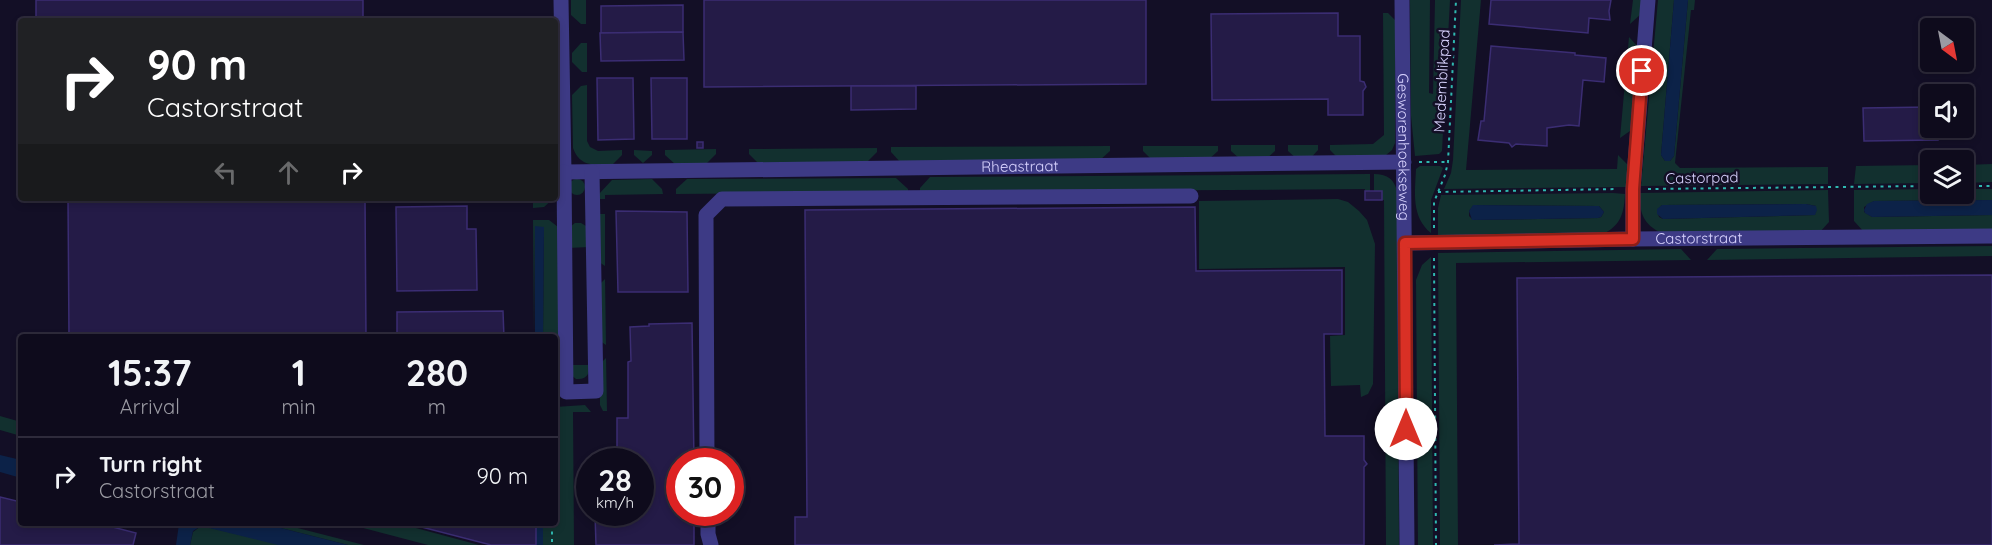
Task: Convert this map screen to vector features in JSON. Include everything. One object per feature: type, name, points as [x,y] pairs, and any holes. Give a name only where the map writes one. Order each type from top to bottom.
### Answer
[{"type":"street","points":[[561,0],[566,392],[596,391],[592,172]]},
{"type":"street","name":"Gesworenhoekseweg","points":[[1402,0],[1407,545]]},
{"type":"street","points":[[1633,239],[1633,189],[1648,0]]},
{"type":"street","name":"Rheastraat","points":[[564,172],[1404,162]]},
{"type":"street","points":[[707,448],[706,214],[722,199],[1191,196]]},
{"type":"street","name":"Castorstraat","points":[[1405,243],[1992,236]]},
{"type":"street","points":[[708,526],[711,545]]},
{"type":"path","name":"Medemblikpad","points":[[1448,162],[1456,0]]},
{"type":"path","points":[[1404,162],[1448,162]]},
{"type":"path","name":"Gesworenhoekseweg","points":[[1436,545],[1434,202],[1448,162]]},
{"type":"path","name":"Castorpad","points":[[1438,192],[1920,186]]},
{"type":"path","points":[[1974,186],[1992,186]]},
{"type":"path","points":[[552,526],[552,545]]},
{"type":"green space","points":[[571,0],[586,0],[586,24],[581,24],[571,15]]},
{"type":"green space","points":[[1410,0],[1430,0],[1429,93],[1433,94],[1435,0],[1450,0],[1442,151],[1439,154],[1415,156],[1411,116]]},
{"type":"green space","points":[[1461,0],[1481,0],[1466,170],[1617,169],[1618,155],[1628,165],[1626,187],[1444,189],[1451,173],[1453,160]]},
{"type":"green space","points":[[1633,0],[1643,0],[1641,14],[1630,24]]},
{"type":"green space","points":[[1658,0],[1674,0],[1661,155],[1665,161],[1670,161],[1674,156],[1688,0],[1695,0],[1694,10],[1691,10],[1675,163],[1680,168],[1828,167],[1828,184],[1641,186]]},
{"type":"green space","points":[[1383,13],[1388,13],[1395,20],[1395,143],[1386,155],[1339,159],[1330,150],[1330,145],[1373,144],[1384,135]]},
{"type":"green space","points":[[1629,37],[1638,47],[1630,131],[1620,138]]},
{"type":"green space","points":[[581,43],[587,43],[587,72],[582,72],[572,62],[572,53]]},
{"type":"green space","points":[[587,85],[587,141],[590,147],[598,151],[622,150],[622,155],[612,165],[588,164],[580,159],[573,148],[572,95],[581,86]]},
{"type":"green space","points":[[1231,145],[1275,145],[1275,151],[1265,160],[1241,160],[1231,151]]},
{"type":"green space","points":[[1288,145],[1318,145],[1318,150],[1309,160],[1298,160],[1288,151]]},
{"type":"green space","points":[[1110,146],[1110,151],[1099,161],[901,163],[891,152],[891,147]]},
{"type":"green space","points":[[1143,146],[1218,146],[1218,151],[1208,160],[1153,161],[1143,151]]},
{"type":"green space","points":[[877,148],[877,152],[866,163],[759,164],[749,154],[749,149]]},
{"type":"green space","points":[[716,149],[716,154],[706,164],[675,164],[665,155],[665,150]]},
{"type":"green space","points":[[634,150],[652,151],[652,155],[643,163],[634,155]]},
{"type":"green space","points":[[1992,164],[1992,182],[1974,183],[1974,165]]},
{"type":"green space","points":[[1920,165],[1920,183],[1854,184],[1856,166]]},
{"type":"green space","points":[[1420,166],[1443,168],[1431,200],[1431,233],[1417,212],[1416,169]]},
{"type":"green space","points":[[1370,174],[1370,191],[1365,191],[1365,189],[920,192],[920,188],[930,177]]},
{"type":"green space","points":[[1374,174],[1389,178],[1397,191],[1399,545],[1386,545],[1384,200],[1382,200],[1382,191],[1374,191]]},
{"type":"green space","points":[[896,178],[908,189],[908,192],[676,194],[676,189],[687,179]]},
{"type":"green space","points":[[577,179],[583,181],[585,187],[583,193],[577,195],[571,193],[569,187],[571,181]]},
{"type":"green space","points":[[652,179],[662,189],[663,194],[605,195],[605,199],[598,199],[599,194],[612,180]]},
{"type":"green space","points":[[1920,189],[1920,201],[1874,201],[1864,207],[1864,212],[1872,217],[1992,215],[1992,230],[1864,232],[1854,221],[1854,190]]},
{"type":"green space","points":[[1974,189],[1992,189],[1992,200],[1974,200]]},
{"type":"green space","points":[[1828,190],[1829,222],[1819,233],[1660,232],[1654,229],[1643,216],[1640,193]],"holes":[[[1806,204],[1816,206],[1815,215],[1663,219],[1659,217],[1657,211],[1662,205]]]},
{"type":"green space","points":[[1625,194],[1619,221],[1605,233],[1438,236],[1438,208],[1441,195]],"holes":[[[1474,205],[1599,206],[1604,212],[1598,218],[1473,220],[1469,216],[1469,211]]]},
{"type":"green space","points":[[1338,199],[1348,202],[1367,220],[1375,244],[1373,384],[1368,394],[1361,397],[1360,385],[1331,386],[1330,336],[1345,335],[1345,267],[1199,269],[1199,201]]},
{"type":"green space","points":[[533,201],[551,201],[544,207],[533,208]]},
{"type":"green space","points":[[599,214],[605,214],[605,266],[599,262]]},
{"type":"green space","points":[[533,220],[549,220],[558,227],[559,360],[558,361],[558,334],[543,334],[544,227],[535,227],[534,334]]},
{"type":"green space","points":[[575,223],[586,226],[589,247],[568,248],[571,226]]},
{"type":"green space","points":[[1992,246],[1992,256],[1707,260],[1717,249]]},
{"type":"green space","points":[[1681,249],[1691,260],[1456,263],[1458,545],[1440,545],[1438,253]]},
{"type":"green space","points":[[1431,257],[1433,545],[1418,545],[1416,280],[1422,265]]},
{"type":"green space","points":[[605,279],[606,345],[600,341],[600,284]]},
{"type":"green space","points":[[606,358],[607,411],[603,411],[600,405],[600,364]]},
{"type":"green space","points":[[569,365],[590,365],[587,376],[576,379],[570,374]]},
{"type":"green space","points":[[585,405],[591,412],[573,412],[574,545],[543,545],[543,526],[558,526],[558,407]]},
{"type":"green space","points":[[0,416],[18,421],[18,435],[0,430]]},
{"type":"green space","points":[[201,526],[282,545],[190,545],[193,532]]},
{"type":"green space","points":[[273,526],[290,526],[364,545],[348,545]]},
{"type":"green space","points":[[356,526],[408,526],[479,545],[428,545]]},
{"type":"water","points":[[1674,0],[1688,0],[1674,156],[1670,161],[1665,161],[1661,155]]},
{"type":"water","points":[[1974,200],[1992,200],[1992,215],[1872,217],[1864,210],[1867,204],[1874,201],[1974,204]]},
{"type":"water","points":[[1806,204],[1816,206],[1815,215],[1663,219],[1657,214],[1657,209],[1662,205]]},
{"type":"water","points":[[1473,205],[1599,206],[1604,212],[1598,218],[1472,220],[1469,211]]},
{"type":"water","points":[[535,226],[544,227],[543,334],[535,334]]},
{"type":"water","points":[[0,455],[18,459],[18,477],[0,472]]},
{"type":"water","points":[[179,526],[201,526],[193,531],[190,545],[176,545]]},
{"type":"water","points":[[201,526],[273,526],[348,545],[278,545]]},
{"type":"water","points":[[536,526],[543,526],[543,545],[536,545]]},
{"type":"building","points":[[36,0],[363,0],[363,18],[36,18]]},
{"type":"building","points":[[704,0],[1146,0],[1146,84],[704,87]]},
{"type":"building","points":[[1491,0],[1611,0],[1610,20],[1589,18],[1588,33],[1489,24]]},
{"type":"building","points":[[683,5],[683,32],[601,33],[601,6]]},
{"type":"building","points":[[1338,13],[1338,36],[1360,36],[1360,81],[1364,82],[1366,87],[1363,91],[1363,115],[1328,115],[1328,99],[1212,100],[1211,14]]},
{"type":"building","points":[[683,32],[684,60],[601,61],[600,33]]},
{"type":"building","points":[[1491,46],[1606,58],[1604,82],[1583,80],[1579,126],[1547,128],[1547,146],[1516,144],[1512,147],[1509,143],[1478,140],[1481,121],[1484,121]]},
{"type":"building","points":[[597,78],[633,78],[634,139],[598,140]]},
{"type":"building","points":[[651,78],[687,78],[687,139],[652,139]]},
{"type":"building","points":[[851,86],[916,86],[916,109],[851,110]]},
{"type":"building","points":[[1920,107],[1920,138],[1938,138],[1938,140],[1864,141],[1863,108]]},
{"type":"building","points":[[697,142],[703,142],[703,148],[697,148]]},
{"type":"building","points":[[1365,191],[1382,191],[1382,200],[1365,200]]},
{"type":"building","points":[[68,201],[365,201],[366,334],[69,334]]},
{"type":"building","points":[[467,206],[467,229],[476,229],[477,290],[397,291],[396,207]]},
{"type":"building","points":[[1195,207],[1196,271],[1342,270],[1342,334],[1324,334],[1325,436],[1364,436],[1364,460],[1367,464],[1364,467],[1364,545],[795,545],[795,517],[807,517],[805,210]]},
{"type":"building","points":[[616,211],[687,212],[688,292],[618,292]]},
{"type":"building","points":[[1992,275],[1992,545],[1494,545],[1519,544],[1517,278]]},
{"type":"building","points":[[503,311],[504,334],[397,334],[397,312]]},
{"type":"building","points":[[692,323],[694,448],[666,448],[666,526],[694,526],[694,545],[596,545],[595,526],[654,526],[654,448],[617,448],[617,418],[628,418],[630,327],[649,326],[649,324]]},
{"type":"building","points":[[0,497],[18,501],[18,526],[109,526],[136,533],[133,545],[0,545]]},
{"type":"building","points":[[418,526],[536,526],[536,545],[491,545]]},
{"type":"route","points":[[1406,429],[1405,243],[1633,239],[1633,189],[1642,71]]}]
